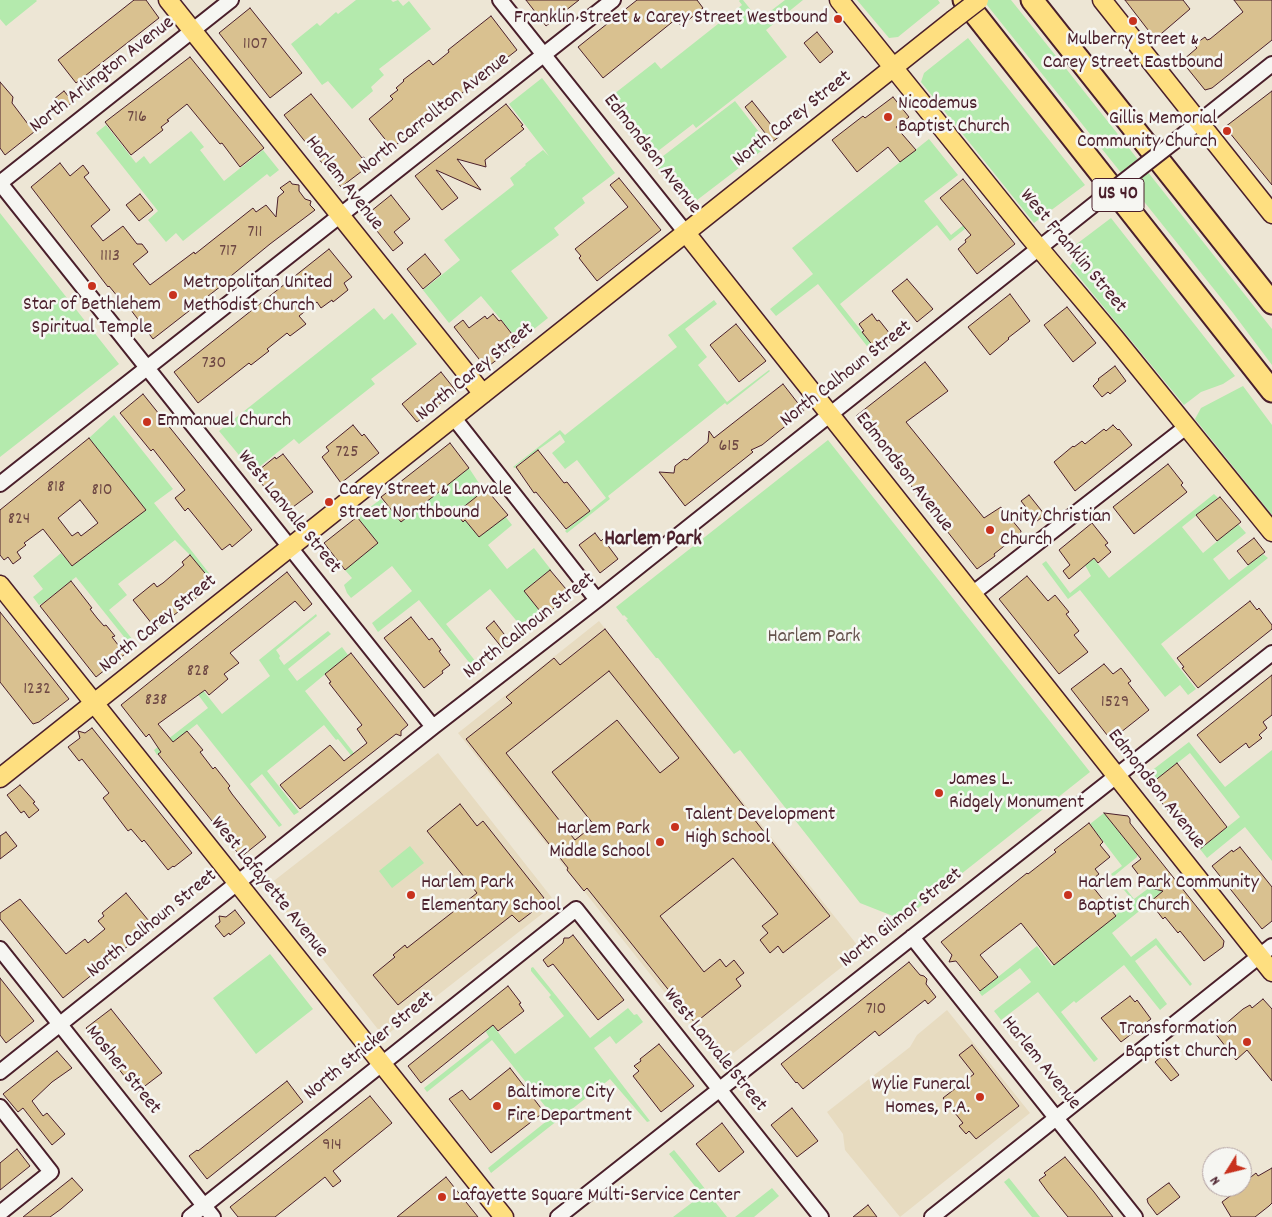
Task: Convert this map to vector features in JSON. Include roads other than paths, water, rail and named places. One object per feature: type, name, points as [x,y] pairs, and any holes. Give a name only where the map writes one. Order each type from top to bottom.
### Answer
[{"type":"highway","name":"US 40","points":[[964,0],[1272,391]]},
{"type":"highway","name":"US 40","points":[[1032,0],[1272,303]]},
{"type":"main road","name":"Harlem Avenue","points":[[168,0],[484,394]]},
{"type":"main road","name":"West Franklin Street","points":[[839,0],[1272,532]]},
{"type":"main road","name":"North Carey Street","points":[[0,778],[979,0]]},
{"type":"main road","points":[[1102,0],[1272,214]]},
{"type":"main road","name":"Edmondson Avenue","points":[[686,233],[1116,776],[1266,951],[1272,972]]},
{"type":"main road","name":"West Lafayette Avenue","points":[[0,586],[504,1217]]},
{"type":"street","name":"North Arlington Avenue","points":[[0,183],[231,0]]},
{"type":"street","name":"Edmondson Avenue","points":[[500,0],[686,233]]},
{"type":"street","name":"North Carrollton Avenue","points":[[0,484],[613,0]]},
{"type":"street","name":"North Calhoun Street","points":[[0,1072],[1272,64]]},
{"type":"street","name":"West Lanvale Street","points":[[0,183],[433,727]]},
{"type":"street","points":[[454,418],[597,600]]},
{"type":"street","points":[[972,594],[1186,427]]},
{"type":"street","name":"North Gilmor Street","points":[[558,1217],[1272,653]]},
{"type":"street","name":"West Lanvale Street","points":[[576,909],[821,1217]]},
{"type":"street","name":"North Stricker Street","points":[[190,1217],[576,909]]},
{"type":"street","name":"Harlem Avenue","points":[[912,937],[1135,1217]]},
{"type":"street","name":"Mosher Street","points":[[0,949],[213,1217]]},
{"type":"street","points":[[932,1217],[1266,951]]},
{"type":"street","points":[[0,1107],[51,1172],[0,1213]]},
{"type":"place","name":"Franklin Street & Carey Street Westbound","points":[[838,19]]},
{"type":"place","name":"Mulberry Street & Carey Street Eastbound","points":[[1133,21]]},
{"type":"place","name":"Nicodemus Baptist Church","points":[[888,117]]},
{"type":"place","name":"Gillis Memorial Community Church","points":[[1227,131]]},
{"type":"place","name":"Star of Bethlehem Spiritual Temple","points":[[92,286]]},
{"type":"place","name":"Metropolitan United Methodist Church","points":[[173,295]]},
{"type":"place","name":"Emmanuel Church","points":[[147,422]]},
{"type":"place","name":"Carey Street & Lanvale Street Northbound","points":[[329,502]]},
{"type":"place","name":"Unity Christian Church","points":[[990,530]]},
{"type":"place","name":"James L. Ridgely Monument","points":[[939,793]]},
{"type":"place","name":"Talent Development High School","points":[[675,827]]},
{"type":"place","name":"Harlem Park Middle School","points":[[660,842]]},
{"type":"place","name":"Harlem Park Elementary School","points":[[411,895]]},
{"type":"place","name":"Harlem Park Community Baptist Church","points":[[1068,895]]},
{"type":"place","name":"Transformation Baptist Church","points":[[1247,1042]]},
{"type":"place","name":"Wylie Funeral Homes, P.A.","points":[[980,1097]]},
{"type":"place","name":"Baltimore City Fire Department","points":[[497,1106]]},
{"type":"place","name":"Lafayette Square Multi-Service Center","points":[[442,1197]]},
{"type":"district","name":"Harlem Park","points":[[653,541]]}]
